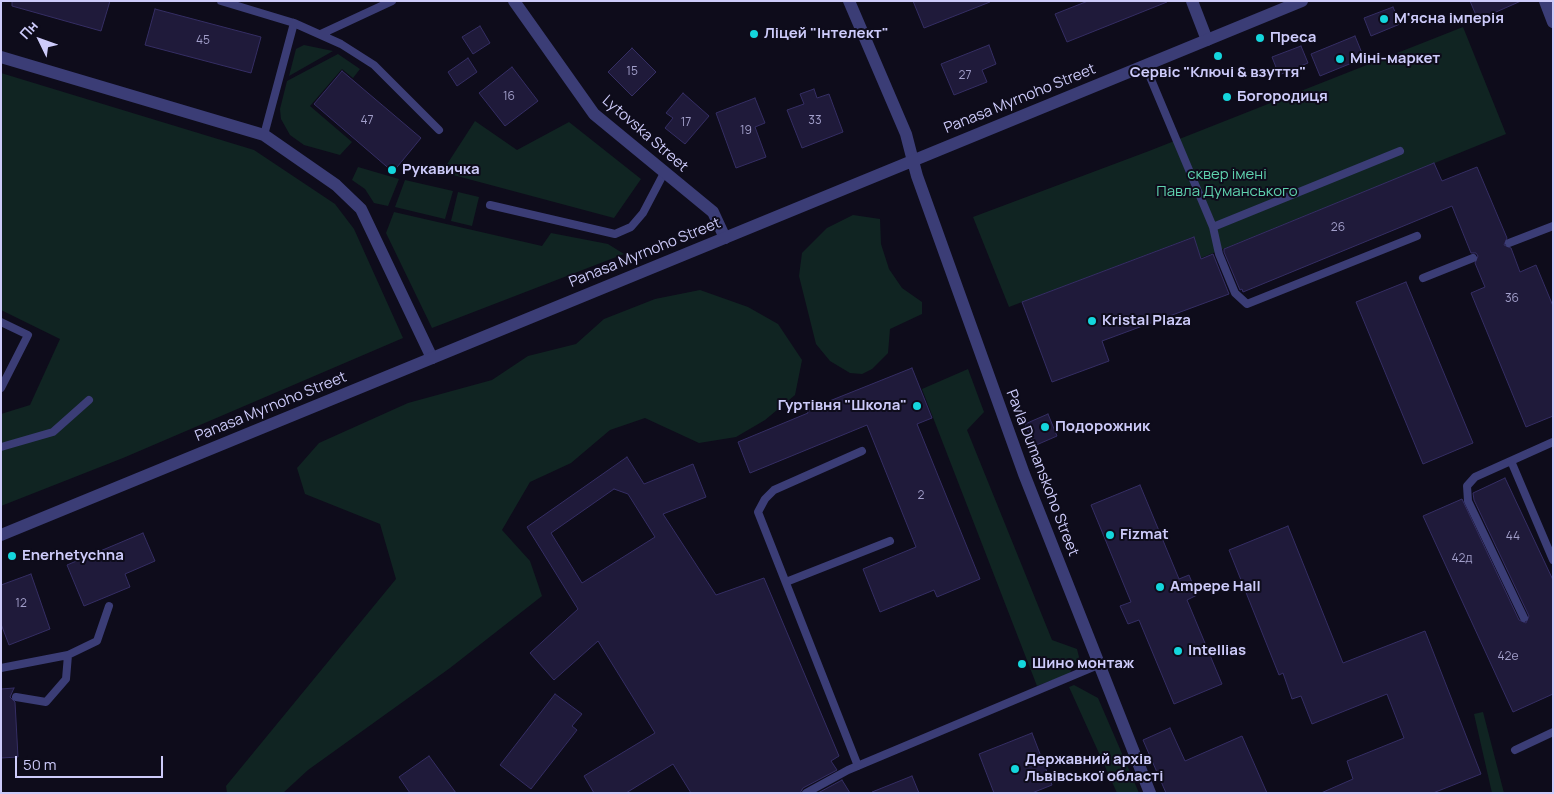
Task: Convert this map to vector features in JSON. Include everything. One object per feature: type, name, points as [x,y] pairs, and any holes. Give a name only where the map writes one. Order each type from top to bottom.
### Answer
[{"type":"street","name":"Lytovska Street","points":[[514,1],[594,114],[713,212],[725,238]]},
{"type":"street","name":"Pavla Dumanskoho Street","points":[[848,1],[906,134],[917,176],[1024,474],[1150,793]]},
{"type":"street","points":[[1192,1],[1207,40]]},
{"type":"street","name":"Panasa Myrnoho Street","points":[[1,535],[1302,1]]},
{"type":"street","points":[[1545,1],[1553,22]]},
{"type":"street","points":[[1,57],[264,135],[336,185],[361,209],[432,358]]},
{"type":"lane","points":[[221,1],[294,23],[342,44],[374,65],[439,130]]},
{"type":"lane","points":[[321,34],[392,1]]},
{"type":"lane","points":[[264,135],[294,23]]},
{"type":"lane","points":[[1145,65],[1213,227],[1219,254],[1235,293],[1246,304],[1417,236]]},
{"type":"lane","points":[[1213,227],[1400,151]]},
{"type":"lane","points":[[490,205],[615,234],[632,226],[643,214],[664,173]]},
{"type":"lane","points":[[1509,244],[1553,226]]},
{"type":"lane","points":[[1423,278],[1473,258]]},
{"type":"lane","points":[[1,322],[28,335],[1,388]]},
{"type":"lane","points":[[1,447],[53,432],[89,400]]},
{"type":"lane","points":[[1524,618],[1468,501],[1467,486],[1475,477],[1553,442]]},
{"type":"lane","points":[[858,766],[758,512],[765,499],[774,490],[862,451]]},
{"type":"lane","points":[[1511,461],[1553,560]]},
{"type":"lane","points":[[786,582],[890,541]]},
{"type":"lane","points":[[1,668],[68,655],[98,641],[110,606]]},
{"type":"lane","points":[[16,697],[46,702],[66,679],[68,655]]},
{"type":"lane","points":[[806,793],[858,766],[1098,665]]},
{"type":"lane","points":[[1515,750],[1553,732]]},
{"type":"green space","name":"сквер імені Павла Думанського","points":[[1463,27],[1506,134],[1201,258],[1193,237],[1009,307],[973,217],[1149,151]]},
{"type":"green space","points":[[304,45],[333,51],[289,76],[296,49]]},
{"type":"green space","points":[[338,54],[360,69],[353,78],[342,69],[310,106],[352,142],[340,155],[304,145],[290,135],[281,119],[280,109],[287,81]]},
{"type":"green space","points":[[1,73],[254,150],[335,204],[354,229],[403,338],[123,458],[1,506],[1,414],[30,405],[60,339],[1,310]]},
{"type":"green space","points":[[475,121],[517,150],[569,122],[641,179],[614,218],[442,172]]},
{"type":"green space","points":[[358,167],[399,179],[388,206],[374,203],[365,189],[352,180]]},
{"type":"green space","points":[[405,180],[453,191],[445,219],[395,207]]},
{"type":"green space","points":[[458,192],[479,197],[472,226],[451,221]]},
{"type":"green space","points":[[394,212],[542,246],[551,233],[608,244],[624,254],[432,328],[386,233]]},
{"type":"green space","points":[[853,215],[880,219],[881,244],[889,269],[902,288],[922,302],[922,314],[890,329],[888,353],[872,369],[862,374],[850,373],[830,361],[816,344],[799,276],[802,253],[827,228]]},
{"type":"green space","points":[[700,290],[748,307],[778,324],[802,360],[795,395],[765,420],[736,437],[699,443],[645,418],[610,430],[571,463],[530,482],[502,530],[530,561],[542,596],[450,668],[308,770],[283,793],[227,793],[226,786],[396,579],[380,524],[305,494],[297,468],[319,443],[408,403],[492,380],[528,356],[576,344],[604,319],[655,299]]},
{"type":"green space","points":[[968,369],[984,412],[967,430],[1052,640],[1077,649],[1079,657],[1069,674],[1037,686],[922,389]]},
{"type":"green space","points":[[1074,685],[1098,698],[1139,793],[1117,793],[1069,687]]},
{"type":"green space","points":[[1483,712],[1504,793],[1492,793],[1474,714]]},
{"type":"building","points":[[12,1],[110,1],[101,31],[12,6]]},
{"type":"building","points":[[913,1],[990,1],[990,2],[924,28]]},
{"type":"building","points":[[1088,1],[1167,2],[1067,42],[1055,14]]},
{"type":"building","points":[[1470,1],[1521,1],[1478,20]]},
{"type":"building","points":[[1393,7],[1400,24],[1371,36],[1364,18]]},
{"type":"building","points":[[155,9],[261,37],[251,73],[145,45]]},
{"type":"building","points":[[480,26],[490,43],[473,54],[462,37]]},
{"type":"building","points":[[1355,36],[1364,58],[1320,76],[1311,54]]},
{"type":"building","points":[[989,45],[996,64],[982,70],[987,82],[954,95],[941,64]]},
{"type":"building","points":[[1301,46],[1308,63],[1279,75],[1272,57]]},
{"type":"building","points":[[632,48],[656,72],[632,96],[608,72]]},
{"type":"building","points":[[468,58],[477,72],[457,86],[448,72]]},
{"type":"building","points":[[512,67],[538,101],[505,126],[479,93]]},
{"type":"building","points":[[342,71],[421,138],[393,172],[314,104]]},
{"type":"building","points":[[814,89],[817,98],[829,94],[843,132],[802,148],[787,110],[804,104],[800,94]]},
{"type":"building","points":[[683,93],[709,116],[685,144],[665,128],[673,118],[666,113]]},
{"type":"building","points":[[755,98],[765,123],[755,127],[766,157],[736,168],[716,113]]},
{"type":"building","points":[[1434,163],[1442,181],[1477,167],[1507,238],[1504,245],[1511,248],[1520,272],[1536,265],[1553,306],[1553,416],[1526,427],[1471,293],[1485,287],[1475,263],[1478,256],[1476,253],[1471,253],[1452,206],[1243,292],[1242,289],[1240,290],[1224,249]]},
{"type":"building","name":"Kristal Plaza","points":[[1194,237],[1201,259],[1213,254],[1229,294],[1102,341],[1109,361],[1052,382],[1022,302]]},
{"type":"building","points":[[1406,282],[1473,443],[1423,464],[1356,302]]},
{"type":"building","points":[[912,368],[932,418],[917,424],[980,579],[937,597],[934,590],[880,612],[863,569],[916,547],[867,425],[750,473],[738,442],[808,413],[807,410]]},
{"type":"building","points":[[1048,414],[1057,436],[1034,446],[1025,424]]},
{"type":"building","points":[[627,457],[644,484],[693,464],[706,497],[663,514],[716,595],[764,578],[839,756],[831,761],[837,770],[803,788],[800,793],[691,793],[673,764],[626,793],[594,793],[584,776],[655,733],[598,641],[554,680],[530,653],[578,609],[527,527]],"holes":[[[614,489],[628,494],[655,537],[582,583],[551,533]]]},
{"type":"building","points":[[1505,478],[1553,580],[1553,694],[1513,712],[1423,516],[1462,499],[1519,620],[1526,623],[1529,616],[1474,500],[1473,493]]},
{"type":"building","name":"Ampepe Hall","points":[[1140,485],[1179,579],[1189,575],[1197,595],[1187,600],[1222,684],[1174,704],[1139,620],[1128,624],[1120,606],[1131,602],[1091,505]]},
{"type":"building","points":[[1288,526],[1343,663],[1425,631],[1481,774],[1433,793],[1321,793],[1353,779],[1347,761],[1404,738],[1387,694],[1312,724],[1301,696],[1292,699],[1283,673],[1279,675],[1229,550]]},
{"type":"building","points":[[143,533],[155,561],[125,574],[130,587],[84,606],[67,565]]},
{"type":"building","points":[[31,574],[50,629],[9,645],[1,624],[1,585]]},
{"type":"building","points":[[14,688],[10,697],[15,702],[18,757],[1,758],[1,689]]},
{"type":"building","points":[[555,694],[582,714],[572,726],[577,730],[531,789],[500,765]]},
{"type":"building","points":[[1170,728],[1185,761],[1242,736],[1267,793],[1166,793],[1143,740]]},
{"type":"building","name":"Державний архів Львівської області","points":[[1032,733],[1052,785],[1032,793],[994,793],[979,754]]},
{"type":"building","points":[[429,756],[456,793],[410,793],[399,777]]},
{"type":"building","points":[[912,776],[919,793],[872,793],[872,792]]},
{"type":"building","points":[[842,780],[850,793],[818,793]]},
{"type":"place","name":"М'ясна імперія","points":[[1384,19]]},
{"type":"place","name":"Ліцей \"Інтелект\"","points":[[754,34]]},
{"type":"place","name":"Преса","points":[[1260,38]]},
{"type":"place","name":"Сервіс \"Ключі & взуття\"","points":[[1218,56]]},
{"type":"place","name":"Міні-маркет","points":[[1340,59]]},
{"type":"place","name":"Богородиця","points":[[1227,97]]},
{"type":"place","name":"Рукавичка","points":[[392,170]]},
{"type":"place","name":"Kristal Plaza","points":[[1092,321]]},
{"type":"place","name":"Гуртівня \"Школа\"","points":[[917,406]]},
{"type":"place","name":"Подорожник","points":[[1045,427]]},
{"type":"place","name":"Fizmat","points":[[1110,535]]},
{"type":"place","name":"Enerhetychna","points":[[12,556]]},
{"type":"place","name":"Ampepe Hall","points":[[1160,587]]},
{"type":"place","name":"Intellias","points":[[1178,651]]},
{"type":"place","name":"Шино монтаж","points":[[1022,664]]},
{"type":"place","name":"Державний архів Львівської області","points":[[1015,769]]}]
